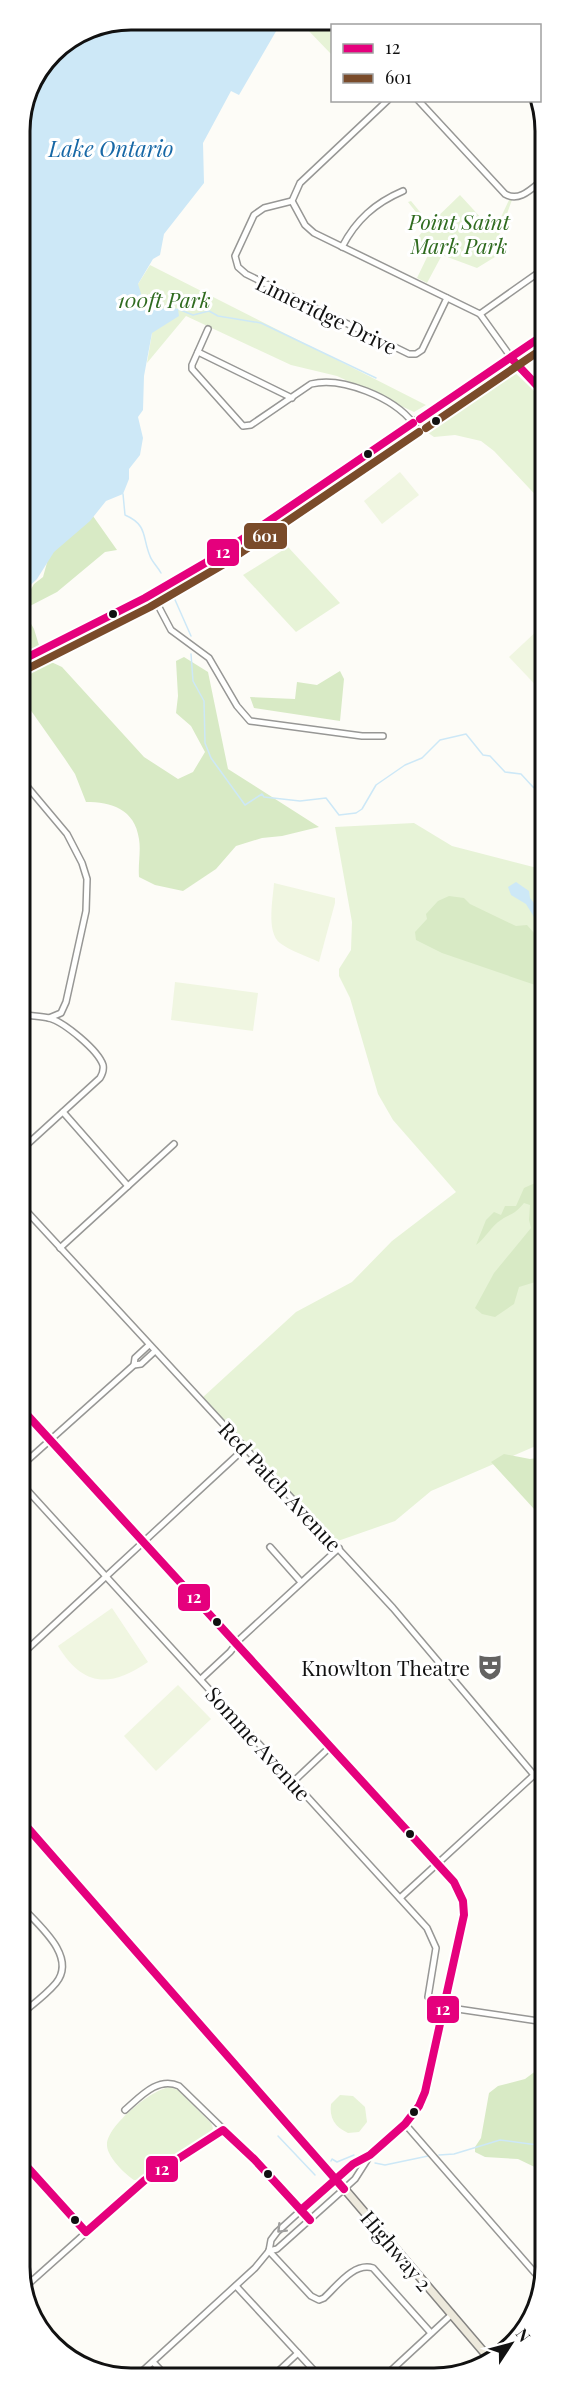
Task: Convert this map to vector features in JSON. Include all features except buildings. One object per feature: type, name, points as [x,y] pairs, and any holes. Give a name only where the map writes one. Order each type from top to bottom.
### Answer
[{"type":"main road","points":[[30,656],[152,594],[257,530],[535,341]]},
{"type":"main road","name":"Highway 2","points":[[30,1830],[336,2179],[485,2354]]},
{"type":"street","points":[[386,102],[300,183],[292,201],[300,218],[314,233],[480,314],[535,386]]},
{"type":"street","points":[[420,102],[505,194],[515,198],[535,185]]},
{"type":"street","points":[[342,247],[351,230],[364,215],[383,199],[403,191]]},
{"type":"street","name":"Limeridge Drive","points":[[292,201],[264,208],[254,215],[235,256],[238,267],[246,274],[409,354],[416,354],[422,350],[447,298]]},
{"type":"street","points":[[480,314],[535,274]]},
{"type":"street","points":[[208,329],[192,369],[240,424],[251,425],[311,384],[348,384],[396,406],[405,412],[413,423]]},
{"type":"street","points":[[198,352],[292,398]]},
{"type":"street","points":[[152,594],[171,630],[209,658],[237,706],[250,721],[362,736],[383,736]]},
{"type":"street","points":[[30,790],[67,834],[82,863],[87,879],[86,910],[79,952],[61,1013],[65,1026]]},
{"type":"street","points":[[49,1018],[61,1013]]},
{"type":"street","points":[[30,1015],[49,1018],[65,1026],[97,1055],[104,1071],[100,1078],[30,1142]]},
{"type":"street","points":[[63,1112],[128,1186]]},
{"type":"street","points":[[60,1248],[174,1144]]},
{"type":"street","name":"Red Patch Avenue","points":[[30,1215],[339,1548],[393,1608],[534,1775]]},
{"type":"street","points":[[134,1365],[135,1358],[149,1345]]},
{"type":"street","points":[[30,1458],[134,1365],[141,1364],[155,1351]]},
{"type":"street","points":[[30,1418],[438,1864],[457,1888],[464,1908],[425,2092],[418,2106],[405,2124],[370,2155],[353,2164],[277,2232],[271,2240],[269,2251],[255,2268],[146,2368]]},
{"type":"street","points":[[30,1647],[245,1448]]},
{"type":"street","name":"Somme Avenue","points":[[30,1493],[432,1935],[436,1958],[428,1997],[436,2006],[444,2007]]},
{"type":"street","points":[[270,1547],[301,1582]]},
{"type":"street","points":[[201,1679],[235,1644],[339,1548]]},
{"type":"street","points":[[294,1781],[330,1747]]},
{"type":"street","points":[[400,1898],[534,1775]]},
{"type":"street","points":[[30,1916],[60,1951],[63,1970],[57,1982],[30,2006]]},
{"type":"street","points":[[444,2007],[535,2021]]},
{"type":"street","points":[[125,2110],[157,2084],[174,2084],[182,2088],[254,2159],[310,2220]]},
{"type":"street","points":[[405,2124],[535,2273]]},
{"type":"street","points":[[31,2281],[145,2181],[223,2130]]},
{"type":"street","points":[[269,2251],[277,2249],[344,2189],[362,2169],[370,2155]]},
{"type":"street","points":[[30,2169],[86,2232]]},
{"type":"street","points":[[269,2251],[311,2296],[319,2300],[356,2269],[365,2265],[374,2268],[430,2333]]},
{"type":"street","points":[[236,2286],[312,2368]]},
{"type":"street","points":[[393,2368],[451,2314]]},
{"type":"street","points":[[282,2368],[298,2353]]},
{"type":"street","points":[[153,2362],[159,2368]]},
{"type":"green space","points":[[308,30],[331,30],[331,54]]},
{"type":"green space","name":"Point Saint Mark Park","points":[[460,195],[494,232],[509,200],[512,200],[498,238],[508,249],[477,268],[442,255],[427,283],[417,278],[430,251],[414,242],[427,226],[408,202],[411,201],[430,224]]},
{"type":"green space","name":"100ft Park","points":[[150,265],[426,405],[414,412],[337,376],[291,365],[186,316],[147,363],[152,333],[133,307],[138,284]]},
{"type":"green space","points":[[511,369],[535,392],[535,494],[494,451],[481,441],[455,435],[434,437],[424,430]]},
{"type":"green space","points":[[400,472],[419,495],[382,524],[364,501]]},
{"type":"green space","points":[[93,516],[117,550],[105,552],[57,592],[30,606],[30,591],[43,577],[48,559],[60,536]]},
{"type":"green space","points":[[288,547],[340,603],[296,632],[243,575]]},
{"type":"green space","points":[[30,622],[41,652],[47,660],[62,667],[144,757],[178,779],[193,772],[205,752],[191,726],[176,713],[178,696],[176,661],[184,657],[208,672],[228,769],[319,827],[282,836],[262,838],[236,846],[216,869],[183,891],[155,885],[139,877],[140,844],[133,821],[127,814],[113,806],[86,802],[75,774],[30,709]]},
{"type":"green space","points":[[535,633],[535,684],[509,657]]},
{"type":"green space","points":[[340,671],[344,679],[340,721],[254,708],[250,697],[295,699],[297,682],[317,685]]},
{"type":"green space","points":[[414,823],[452,846],[535,867],[535,1446],[431,1491],[395,1521],[332,1543],[202,1398],[296,1312],[352,1282],[392,1241],[456,1192],[393,1120],[378,1094],[350,998],[339,976],[339,969],[351,950],[352,922],[335,827]]},
{"type":"green space","points":[[274,883],[335,898],[319,962],[280,943],[276,938],[271,915]]},
{"type":"green space","points":[[449,896],[464,898],[470,904],[516,926],[527,925],[535,934],[535,985],[442,953],[416,940],[415,932],[427,919],[426,914],[438,901]]},
{"type":"green space","points":[[175,982],[258,993],[253,1031],[171,1020]]},
{"type":"green space","points":[[535,1183],[535,1282],[519,1287],[514,1304],[495,1317],[482,1314],[475,1308],[494,1273],[531,1228],[530,1205],[524,1203],[515,1212],[497,1223],[476,1245],[486,1220],[494,1212],[501,1215],[505,1206],[516,1206],[524,1188]]},
{"type":"green space","points":[[504,1454],[535,1458],[535,1510],[491,1462]]},
{"type":"green space","points":[[112,1608],[148,1662],[121,1676],[109,1679],[87,1676],[67,1660],[58,1646]]},
{"type":"green space","points":[[178,1685],[211,1719],[156,1771],[124,1736]]},
{"type":"green space","points":[[535,2072],[535,2167],[518,2159],[485,2157],[475,2152],[475,2147],[481,2138],[489,2093],[498,2086],[525,2079]]},
{"type":"green space","points":[[170,2087],[178,2090],[211,2123],[213,2128],[211,2133],[138,2180],[134,2180],[121,2169],[110,2154],[107,2144],[109,2136],[132,2109],[153,2094]]},
{"type":"green space","points":[[340,2095],[353,2096],[365,2107],[367,2122],[359,2132],[348,2133],[334,2122],[331,2104]]},
{"type":"water","name":"Lake Ontario","points":[[131,30],[277,30],[239,95],[231,91],[203,143],[204,183],[164,234],[160,255],[153,259],[138,284],[146,310],[174,308],[178,309],[179,316],[152,333],[144,376],[143,410],[138,417],[143,438],[140,455],[129,469],[129,479],[123,494],[106,501],[90,521],[54,552],[37,579],[30,586],[30,124],[33,105],[40,86],[64,55],[99,35]]},
{"type":"water","points":[[516,882],[529,891],[530,898],[535,904],[535,917],[526,904],[511,895],[508,887]]},
{"type":"waterway","points":[[178,309],[193,315],[209,311],[218,316],[261,323],[376,378]]},
{"type":"waterway","points":[[123,494],[125,515],[141,527],[151,558],[161,573]]},
{"type":"waterway","points":[[172,593],[191,636]]},
{"type":"waterway","points":[[191,654],[193,681],[204,701],[205,743],[211,758],[245,805],[262,794],[264,797],[300,801],[326,798],[339,815],[356,813],[362,809],[376,785],[405,765],[422,758],[440,740],[466,734],[483,755],[490,756],[505,772],[521,774],[535,788]]},
{"type":"waterway","points":[[278,2136],[315,2175]]},
{"type":"waterway","points":[[439,2155],[454,2154],[500,2140],[535,2145]]},
{"type":"waterway","points":[[331,2161],[332,2159],[337,2162],[354,2155]]},
{"type":"waterway","points":[[375,2163],[385,2165],[428,2156]]},
{"type":"transit line","name":"12","points":[[420,419],[535,341]]},
{"type":"transit line","name":"601","points":[[426,428],[535,354]]},
{"type":"transit line","name":"12","points":[[511,358],[535,383]]},
{"type":"transit line","name":"12","points":[[30,656],[145,598],[219,555],[413,423]]},
{"type":"transit line","name":"601","points":[[30,667],[150,607],[224,564],[419,432]]},
{"type":"transit line","name":"12","points":[[30,1418],[454,1882],[463,1901],[464,1915],[425,2092],[419,2106],[405,2124],[370,2155],[353,2164],[301,2210]]},
{"type":"transit line","name":"12","points":[[30,1830],[344,2189]]},
{"type":"transit line","name":"12","points":[[30,2170],[86,2232],[145,2180],[223,2130],[254,2159],[310,2220]]},
{"type":"place","name":"Knowlton Theatre","points":[[490,1667]]}]
